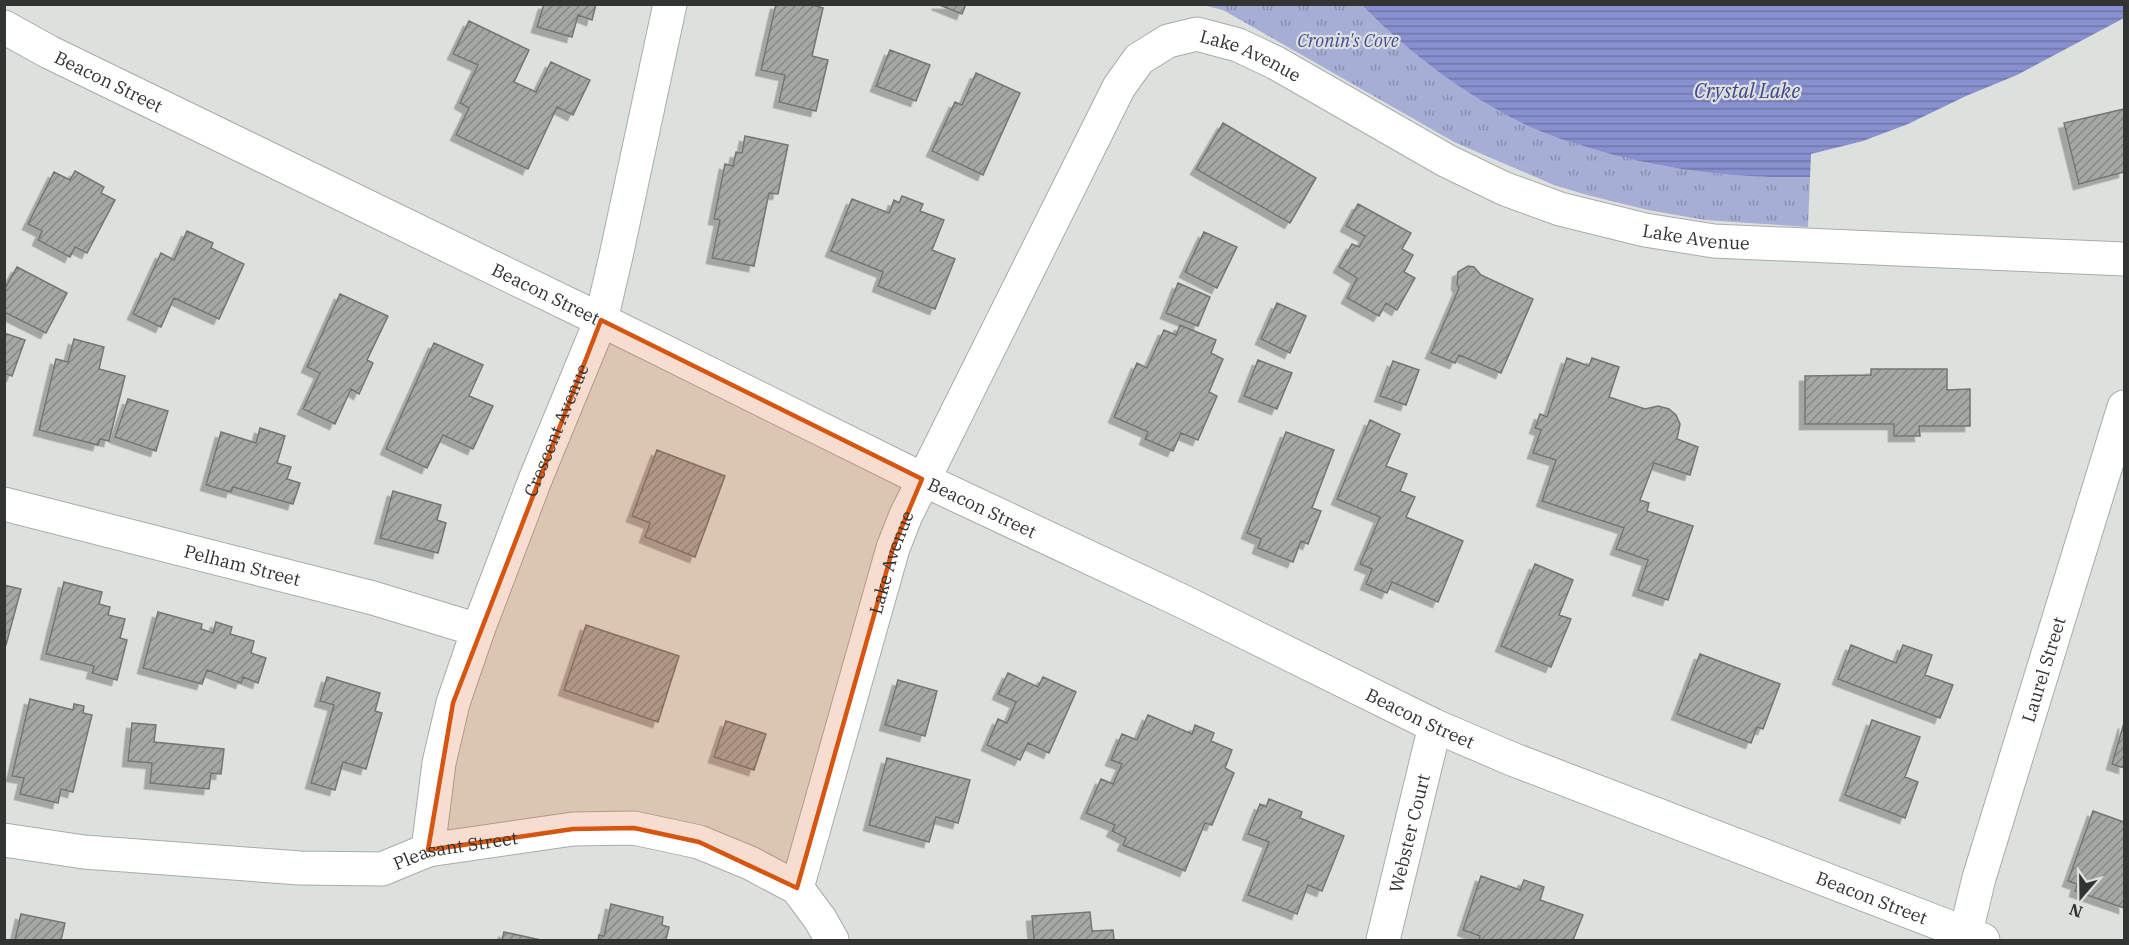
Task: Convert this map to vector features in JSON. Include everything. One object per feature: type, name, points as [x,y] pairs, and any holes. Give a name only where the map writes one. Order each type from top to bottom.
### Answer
[{"type":"street","name":"Crescent Avenue","points":[[428,850],[439,763],[453,703],[535,480],[601,320],[670,4]]},
{"type":"street","name":"Beacon Street","points":[[4,27],[49,52],[922,479],[1184,602],[1435,726],[1502,755],[1971,938]]},
{"type":"street","name":"Lake Avenue","points":[[797,888],[893,548],[922,479],[1119,87],[1139,59],[1168,41],[1197,34],[1238,45],[1276,63],[1447,161],[1505,189],[1560,209],[1634,228],[1714,241],[2124,259]]},
{"type":"street","name":"Laurel Street","points":[[1971,938],[1979,878],[2124,407]]},
{"type":"street","name":"Pelham Street","points":[[4,504],[373,597],[478,630]]},
{"type":"street","name":"Webster Court","points":[[1383,940],[1435,726]]},
{"type":"street","name":"Pleasant Street","points":[[4,840],[84,852],[300,868],[382,869],[428,850],[573,829],[634,828],[699,842],[750,862],[797,888],[832,940]]},
{"type":"highlighted area","points":[[601,320],[922,479],[893,548],[797,888],[699,842],[634,828],[573,829],[428,850],[453,703]]},
{"type":"green space","name":"Cronin's Cove","points":[[1203,5],[1362,5],[1380,23],[1441,73],[1507,115],[1545,133],[1618,156],[1699,172],[1810,177],[1808,227],[1705,220],[1648,210],[1554,185],[1454,142],[1223,10]]},
{"type":"water","name":"Crystal Lake","points":[[2124,4],[2124,18],[2017,75],[1908,124],[1863,141],[1811,154],[1810,177],[1699,172],[1617,156],[1538,130],[1485,103],[1441,74],[1400,41],[1362,5]]},
{"type":"building","points":[[544,4],[596,4],[592,20],[578,15],[572,37],[537,27]]},
{"type":"building","points":[[776,4],[810,4],[823,8],[812,56],[828,60],[816,111],[779,102],[785,75],[761,70]]},
{"type":"building","points":[[937,4],[966,4],[962,14]]},
{"type":"building","points":[[469,21],[529,50],[514,82],[536,92],[551,62],[590,80],[573,115],[557,107],[528,169],[456,135],[469,108],[460,103],[478,65],[453,54]]},
{"type":"building","points":[[890,50],[930,65],[916,101],[876,86]]},
{"type":"building","points":[[976,73],[1020,93],[983,175],[932,151],[955,102],[962,105]]},
{"type":"building","points":[[2124,109],[2124,172],[2079,184],[2064,123]]},
{"type":"building","points":[[1223,123],[1316,178],[1290,223],[1196,169]]},
{"type":"building","points":[[745,136],[788,145],[778,194],[769,193],[754,266],[712,258],[720,220],[714,219],[725,164],[733,166],[736,152],[742,153]]},
{"type":"building","points":[[75,171],[104,187],[101,193],[115,200],[87,253],[75,247],[70,257],[38,240],[42,231],[28,224],[54,172],[70,180]]},
{"type":"building","points":[[902,196],[923,204],[920,211],[944,220],[932,250],[955,259],[935,309],[878,286],[883,272],[831,251],[852,199],[889,213],[894,200],[899,203]]},
{"type":"building","points":[[1358,204],[1411,233],[1402,249],[1413,255],[1404,272],[1415,278],[1397,310],[1386,303],[1379,316],[1347,298],[1357,278],[1339,267],[1352,244],[1359,247],[1365,236],[1346,226]]},
{"type":"building","points":[[187,231],[213,243],[211,248],[244,264],[219,319],[174,298],[161,327],[133,314],[161,253],[174,260]]},
{"type":"building","points":[[1204,232],[1237,247],[1217,288],[1185,272]]},
{"type":"building","points":[[1468,266],[1474,267],[1481,275],[1533,299],[1501,373],[1459,355],[1455,363],[1431,353],[1459,288],[1458,272]]},
{"type":"building","points":[[17,267],[67,293],[46,333],[4,312],[4,290]]},
{"type":"building","points":[[1178,283],[1210,297],[1198,326],[1166,313]]},
{"type":"building","points":[[340,294],[388,316],[367,360],[373,363],[359,394],[351,389],[335,424],[303,409],[320,373],[307,367]]},
{"type":"building","points":[[1277,303],[1306,316],[1290,353],[1261,339]]},
{"type":"building","points":[[1180,325],[1216,340],[1211,353],[1223,359],[1209,392],[1217,396],[1198,440],[1181,433],[1173,451],[1145,439],[1148,432],[1114,417],[1137,363],[1147,368],[1164,330],[1176,335]]},
{"type":"building","points":[[4,333],[25,340],[12,376],[4,373]]},
{"type":"building","points":[[74,339],[104,347],[99,369],[125,376],[109,441],[100,439],[98,445],[39,430],[56,359],[68,362]]},
{"type":"building","points":[[434,343],[483,365],[469,396],[493,406],[473,449],[443,435],[427,468],[386,449]]},
{"type":"building","points":[[1567,358],[1589,366],[1592,358],[1619,367],[1609,397],[1645,409],[1658,406],[1669,409],[1676,415],[1680,424],[1677,439],[1698,447],[1690,475],[1654,463],[1640,500],[1649,503],[1647,511],[1693,526],[1668,600],[1638,590],[1648,560],[1616,549],[1624,528],[1542,501],[1556,460],[1533,453],[1541,430],[1535,428],[1540,414],[1547,417]]},
{"type":"building","points":[[1258,360],[1292,373],[1277,409],[1244,396]]},
{"type":"building","points":[[1393,361],[1419,370],[1406,405],[1380,396]]},
{"type":"building","points":[[1871,369],[1947,369],[1947,390],[1970,389],[1970,426],[1919,426],[1920,436],[1894,436],[1894,424],[1805,424],[1805,376],[1871,375]]},
{"type":"building","points":[[128,399],[168,411],[156,451],[115,437]]},
{"type":"building","points":[[1370,420],[1400,434],[1386,466],[1407,474],[1400,491],[1415,497],[1406,517],[1463,541],[1438,602],[1392,582],[1387,593],[1366,584],[1372,569],[1360,564],[1380,517],[1337,499]]},
{"type":"building","points":[[260,428],[285,436],[277,463],[291,467],[287,479],[300,483],[293,504],[233,487],[231,492],[206,485],[221,432],[256,443]]},
{"type":"building","points":[[1286,432],[1334,450],[1312,508],[1321,511],[1308,544],[1301,541],[1293,562],[1258,548],[1261,539],[1247,533]]},
{"type":"building","points":[[657,450],[725,476],[695,557],[645,537],[650,523],[632,516]]},
{"type":"building","points":[[393,491],[441,505],[437,520],[446,523],[438,553],[380,538]]},
{"type":"building","points":[[1535,564],[1573,580],[1559,615],[1571,619],[1551,667],[1501,646]]},
{"type":"building","points":[[64,582],[102,592],[99,604],[110,607],[108,615],[125,619],[120,638],[127,640],[117,680],[92,673],[94,666],[46,654]]},
{"type":"building","points":[[4,585],[21,589],[6,645],[4,645]]},
{"type":"building","points":[[158,612],[202,624],[201,629],[213,633],[216,622],[232,627],[230,634],[254,641],[251,653],[266,658],[258,683],[243,677],[241,683],[207,670],[202,684],[143,668]]},
{"type":"building","points":[[586,625],[679,656],[658,722],[564,690]]},
{"type":"building","points":[[1851,645],[1896,663],[1903,645],[1932,655],[1925,675],[1953,685],[1940,718],[1838,679]]},
{"type":"building","points":[[1700,654],[1780,684],[1763,729],[1757,727],[1751,743],[1677,714]]},
{"type":"building","points":[[1008,673],[1038,687],[1043,677],[1076,692],[1049,753],[1028,743],[1020,760],[987,745],[998,719],[1007,723],[1016,702],[998,694]]},
{"type":"building","points":[[327,677],[380,693],[375,711],[382,713],[366,769],[343,762],[335,790],[311,783],[334,705],[320,701]]},
{"type":"building","points":[[898,680],[937,691],[925,736],[885,725]]},
{"type":"building","points":[[30,699],[73,710],[74,704],[84,706],[83,713],[92,715],[73,792],[61,789],[58,803],[20,794],[24,778],[12,776]]},
{"type":"building","points":[[1148,715],[1192,734],[1195,725],[1214,733],[1211,741],[1232,750],[1225,768],[1234,773],[1212,825],[1205,823],[1185,871],[1123,845],[1126,838],[1112,831],[1115,825],[1086,813],[1101,779],[1113,784],[1122,764],[1111,760],[1122,734],[1137,740]]},
{"type":"building","points":[[1872,720],[1920,737],[1905,777],[1918,782],[1905,818],[1845,795]]},
{"type":"building","points":[[726,721],[766,734],[754,770],[714,757]]},
{"type":"building","points":[[132,723],[156,725],[154,742],[224,749],[221,774],[211,773],[209,789],[150,783],[152,763],[128,761]]},
{"type":"building","points":[[2124,723],[2124,768],[2112,764]]},
{"type":"building","points":[[887,758],[970,780],[958,823],[936,817],[929,842],[869,825]]},
{"type":"building","points":[[1269,799],[1302,812],[1300,818],[1344,836],[1322,891],[1308,885],[1297,914],[1248,895],[1269,842],[1248,834],[1260,804],[1266,807]]},
{"type":"building","points":[[2093,811],[2124,822],[2124,908],[2075,891],[2077,884],[2068,881]]},
{"type":"building","points":[[1481,876],[1520,890],[1524,880],[1544,887],[1540,900],[1583,915],[1573,940],[1479,940],[1480,936],[1463,930]]},
{"type":"building","points":[[611,904],[663,917],[662,925],[669,927],[666,940],[598,940],[599,935],[604,936]]},
{"type":"building","points":[[1090,912],[1092,931],[1113,930],[1114,940],[1034,940],[1032,916]]},
{"type":"building","points":[[21,914],[65,923],[61,940],[15,940]]},
{"type":"building","points":[[504,932],[541,940],[502,940]]}]
